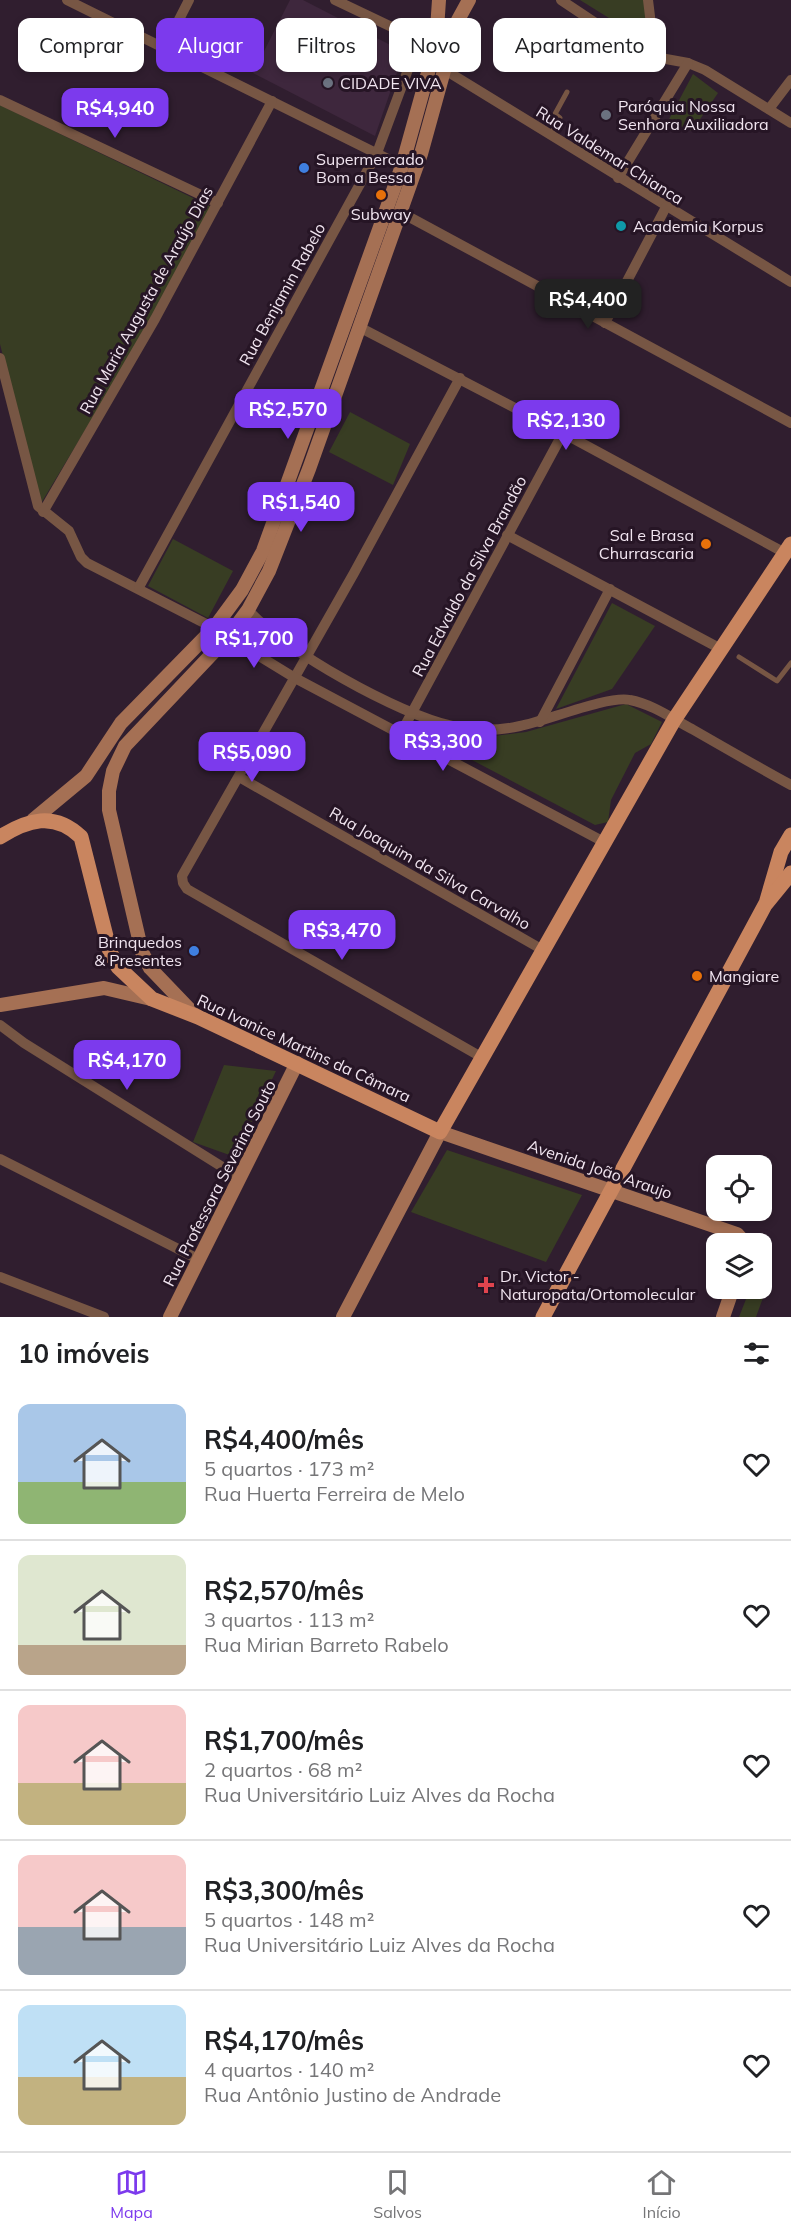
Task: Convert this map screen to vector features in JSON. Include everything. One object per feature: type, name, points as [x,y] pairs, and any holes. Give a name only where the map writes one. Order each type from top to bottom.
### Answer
[{"type":"main road","points":[[438,18],[439,0]]},
{"type":"main road","points":[[459,18],[469,0]]},
{"type":"main road","points":[[0,837],[33,820],[86,777],[121,723],[214,628],[242,590],[263,551],[402,166],[428,72]]},
{"type":"main road","points":[[198,1017],[150,968],[142,952],[113,832],[109,791],[119,757],[135,733],[228,637],[259,592],[280,543],[422,154],[444,72]]},
{"type":"main road","points":[[343,1317],[440,1132],[674,720],[788,549]]},
{"type":"main road","name":"Rua Ivanice Martins da Câmara","points":[[33,820],[65,826],[81,837],[110,952],[118,967],[152,999]]},
{"type":"main road","points":[[765,906],[775,871],[791,835]]},
{"type":"main road","points":[[543,1317],[765,906],[791,873]]},
{"type":"main road","name":"Rua Ivanice Martins da Câmara","points":[[0,1005],[104,988],[152,999],[198,1017],[440,1132]]},
{"type":"main road","name":"Rua Professora Severina Souto","points":[[170,1317],[297,1063]]},
{"type":"main road","name":"Avenida João Araujo","points":[[440,1132],[734,1233]]},
{"type":"main road","points":[[723,1317],[729,1299]]},
{"type":"street","points":[[67,0],[156,43]]},
{"type":"street","points":[[180,18],[189,0]]},
{"type":"street","points":[[335,0],[389,26]]},
{"type":"street","points":[[561,0],[588,18]]},
{"type":"street","points":[[648,0],[650,18]]},
{"type":"street","points":[[666,59],[688,63],[791,123]]},
{"type":"street","points":[[618,178],[688,63]]},
{"type":"street","points":[[215,72],[402,166]]},
{"type":"street","name":"Rua Benjamin Rabelo","points":[[139,587],[377,153],[407,72]]},
{"type":"street","name":"Rua Valdemar Chianca","points":[[448,72],[791,282]]},
{"type":"street","points":[[769,109],[791,80]]},
{"type":"street","points":[[0,100],[218,203]]},
{"type":"street","name":"Rua Maria Augusta de Araújo Dias","points":[[43,512],[155,319],[272,101]]},
{"type":"street","points":[[606,323],[666,207]]},
{"type":"street","points":[[400,212],[791,423]]},
{"type":"street","points":[[359,327],[788,549]]},
{"type":"street","points":[[0,358],[35,498],[43,512],[69,531],[81,557],[87,563],[139,587],[214,628]]},
{"type":"street","points":[[460,378],[307,657],[182,876],[187,889],[483,1058]]},
{"type":"street","name":"Rua Edvaldo da Silva Brandão","points":[[401,733],[563,433]]},
{"type":"street","points":[[507,535],[721,649]]},
{"type":"street","points":[[540,722],[610,589]]},
{"type":"street","points":[[248,610],[262,626],[307,657],[435,722],[469,729],[500,729],[540,722],[621,699],[641,704],[674,720],[791,785]]},
{"type":"street","points":[[228,637],[295,678],[604,842]]},
{"type":"street","name":"Rua Joaquim da Silva Carvalho","points":[[239,777],[543,950]]},
{"type":"street","points":[[0,1025],[24,1043],[240,1178]]},
{"type":"street","points":[[0,1159],[198,1259]]},
{"type":"street","points":[[0,1277],[104,1317]]},
{"type":"lane","points":[[550,135],[560,117],[555,114],[567,92]]},
{"type":"lane","points":[[739,657],[777,681],[791,663]]},
{"type":"shaded area","points":[[290,0],[303,0],[338,18],[281,18]]},
{"type":"shaded area","points":[[276,28],[276,72],[377,72],[377,38],[389,44],[389,72],[397,72],[375,136],[253,73],[264,72],[264,51]]},
{"type":"green space","points":[[580,0],[645,0],[649,18],[609,18]]},
{"type":"green space","points":[[693,74],[718,93],[692,131],[668,121]]},
{"type":"green space","points":[[0,105],[218,210],[40,505],[0,344]]},
{"type":"green space","points":[[350,412],[410,444],[393,485],[329,452]]},
{"type":"green space","points":[[173,539],[233,571],[208,618],[148,586]]},
{"type":"green space","points":[[612,603],[655,626],[612,689],[556,709]]},
{"type":"green space","points":[[626,704],[662,722],[651,744],[635,753],[611,800],[608,822],[595,825],[438,742],[432,735],[435,730],[486,737],[526,732]]},
{"type":"green space","points":[[224,1065],[276,1071],[235,1157],[193,1142]]},
{"type":"green space","points":[[447,1150],[582,1195],[546,1262],[411,1212]]},
{"type":"green space","points":[[746,1299],[763,1299],[756,1317],[739,1317]]},
{"type":"place","name":"CIDADE VIVA","points":[[328,83]]},
{"type":"place","name":"Paróquia Nossa Senhora Auxiliadora","points":[[606,115]]},
{"type":"place","name":"Supermercado Bom a Bessa","points":[[304,168]]},
{"type":"place","name":"Subway","points":[[381,195]]},
{"type":"place","name":"Academia Korpus","points":[[621,226]]},
{"type":"place","name":"Sal e Brasa Churrascaria","points":[[706,544]]},
{"type":"place","name":"Brinquedos & Presentes","points":[[194,951]]},
{"type":"place","name":"Mangiare","points":[[697,976]]},
{"type":"place","name":"Dr. Victor - Naturopata/Ortomolecular","points":[[486,1285]]}]
